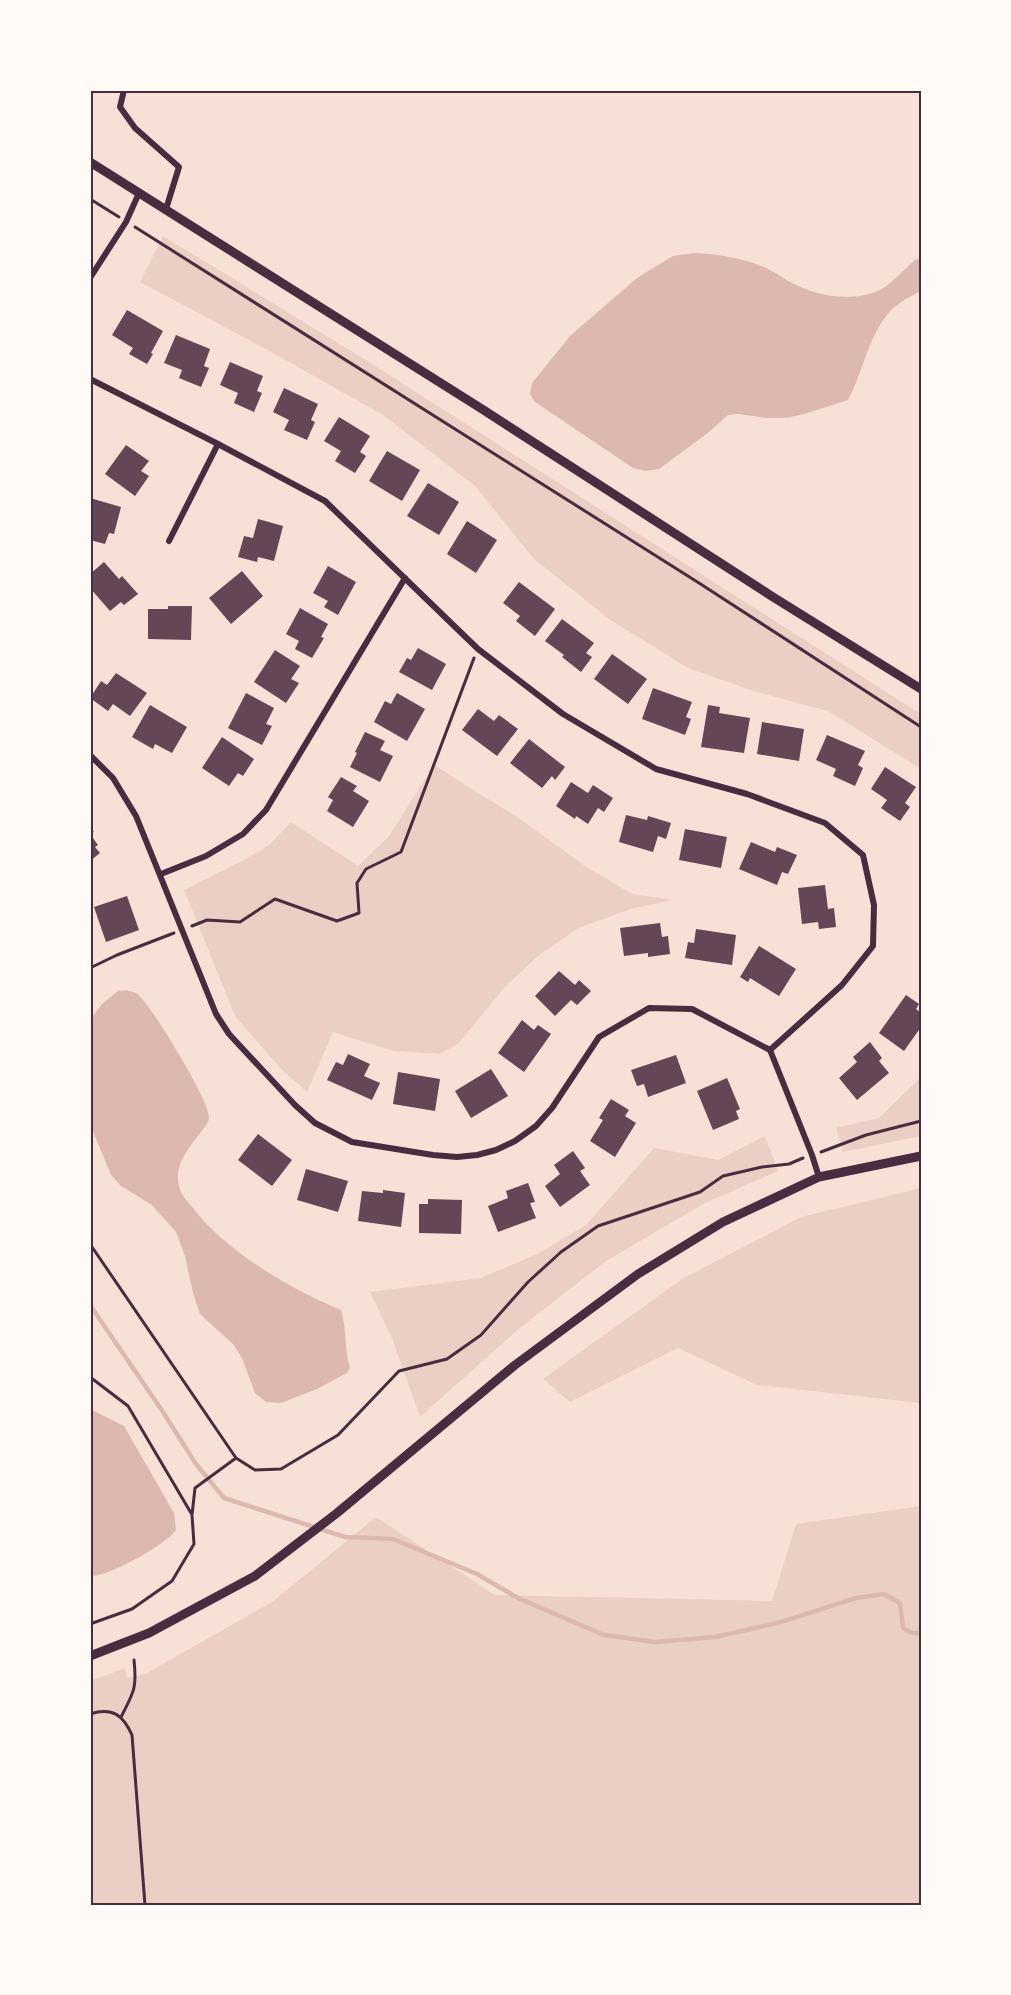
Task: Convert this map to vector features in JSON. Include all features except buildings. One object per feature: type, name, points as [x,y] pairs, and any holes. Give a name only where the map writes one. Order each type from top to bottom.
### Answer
[{"type":"main road","points":[[90,162],[482,408],[773,597],[921,689]]},
{"type":"main road","points":[[90,1656],[149,1633],[255,1576],[326,1522],[514,1365],[638,1274],[723,1222],[819,1177],[921,1156]]},
{"type":"street","points":[[124,90],[120,107],[135,128],[179,167],[166,209]]},
{"type":"street","points":[[90,278],[126,222],[139,193]]},
{"type":"street","points":[[90,379],[325,501],[478,649],[563,714],[656,769],[747,794],[825,823],[863,855],[874,905],[873,946],[842,985],[770,1050]]},
{"type":"street","points":[[169,541],[218,444]]},
{"type":"street","points":[[161,874],[206,856],[243,834],[266,810],[405,578]]},
{"type":"street","points":[[90,755],[113,778],[129,803],[161,874],[181,930],[216,1014],[229,1034],[315,1124],[352,1142],[433,1155],[477,1155],[496,1150],[515,1141],[536,1126],[552,1108],[599,1037],[649,1008],[692,1009],[770,1050],[819,1177]]},
{"type":"path","points":[[90,199],[699,583],[921,727]]},
{"type":"path","points":[[90,968],[207,920],[240,922],[274,899],[337,921],[358,913],[357,883],[366,869],[401,852],[478,649]]},
{"type":"path","points":[[90,1244],[236,1458],[255,1470],[281,1469],[338,1435],[399,1371],[447,1359],[481,1335],[528,1282],[561,1252],[598,1226],[700,1192],[723,1176],[762,1167],[789,1164],[866,1135],[921,1121]]},
{"type":"path","points":[[90,1377],[128,1406],[192,1515]]},
{"type":"path","points":[[90,1624],[132,1609],[172,1581],[194,1544],[192,1515],[195,1488],[236,1458]]},
{"type":"path","points":[[122,1717],[134,1692],[136,1680],[134,1660]]},
{"type":"path","points":[[90,1713],[99,1711],[115,1713],[122,1717],[132,1734],[145,1905]]},
{"type":"shaded area","points":[[163,236],[361,357],[921,714],[921,769],[828,711],[756,692],[688,668],[609,619],[533,558],[475,486],[383,415],[140,282]]},
{"type":"shaded area","points":[[694,253],[740,259],[770,270],[814,292],[848,297],[880,290],[915,260],[921,258],[921,291],[894,307],[880,325],[848,400],[786,418],[728,415],[659,469],[646,471],[633,468],[535,402],[530,394],[532,383],[570,336],[637,278],[673,256]]},
{"type":"shaded area","points":[[434,765],[523,821],[585,866],[632,894],[673,900],[634,908],[578,928],[538,956],[504,988],[459,1043],[440,1054],[393,1051],[333,1032],[307,1092],[281,1069],[235,1016],[184,890],[269,845],[291,822],[358,866],[389,836]]},
{"type":"shaded area","points":[[127,990],[136,993],[143,1000],[166,1032],[207,1108],[209,1117],[207,1123],[187,1152],[178,1173],[178,1181],[184,1197],[206,1224],[222,1239],[260,1267],[302,1292],[341,1310],[350,1368],[347,1373],[317,1389],[281,1403],[266,1402],[255,1393],[242,1358],[234,1345],[200,1314],[185,1256],[176,1232],[152,1205],[121,1186],[111,1175],[90,1124],[90,1020],[102,1004],[118,991]]},
{"type":"shaded area","points":[[921,1077],[921,1136],[843,1152],[836,1128],[879,1118]]},
{"type":"shaded area","points":[[765,1136],[778,1171],[705,1203],[606,1261],[521,1327],[420,1417],[392,1338],[370,1292],[481,1278],[537,1254],[586,1225],[654,1148],[718,1160]]},
{"type":"shaded area","points":[[921,1188],[921,1403],[757,1385],[678,1348],[570,1402],[543,1379],[682,1279],[801,1217]]},
{"type":"shaded area","points":[[90,1409],[124,1426],[174,1513],[176,1530],[161,1544],[123,1566],[90,1576],[93,1530],[90,1502]]},
{"type":"shaded area","points":[[921,1506],[921,1905],[90,1905],[90,1681],[125,1668],[127,1678],[145,1674],[272,1602],[376,1517],[495,1595],[772,1601],[796,1524]]},
{"type":"waterway","points":[[90,1305],[196,1464],[224,1498],[345,1537],[393,1539],[477,1574],[518,1598],[604,1635],[655,1642],[715,1637],[778,1623],[856,1598],[884,1594],[900,1603],[903,1628],[912,1633],[921,1633]]}]
